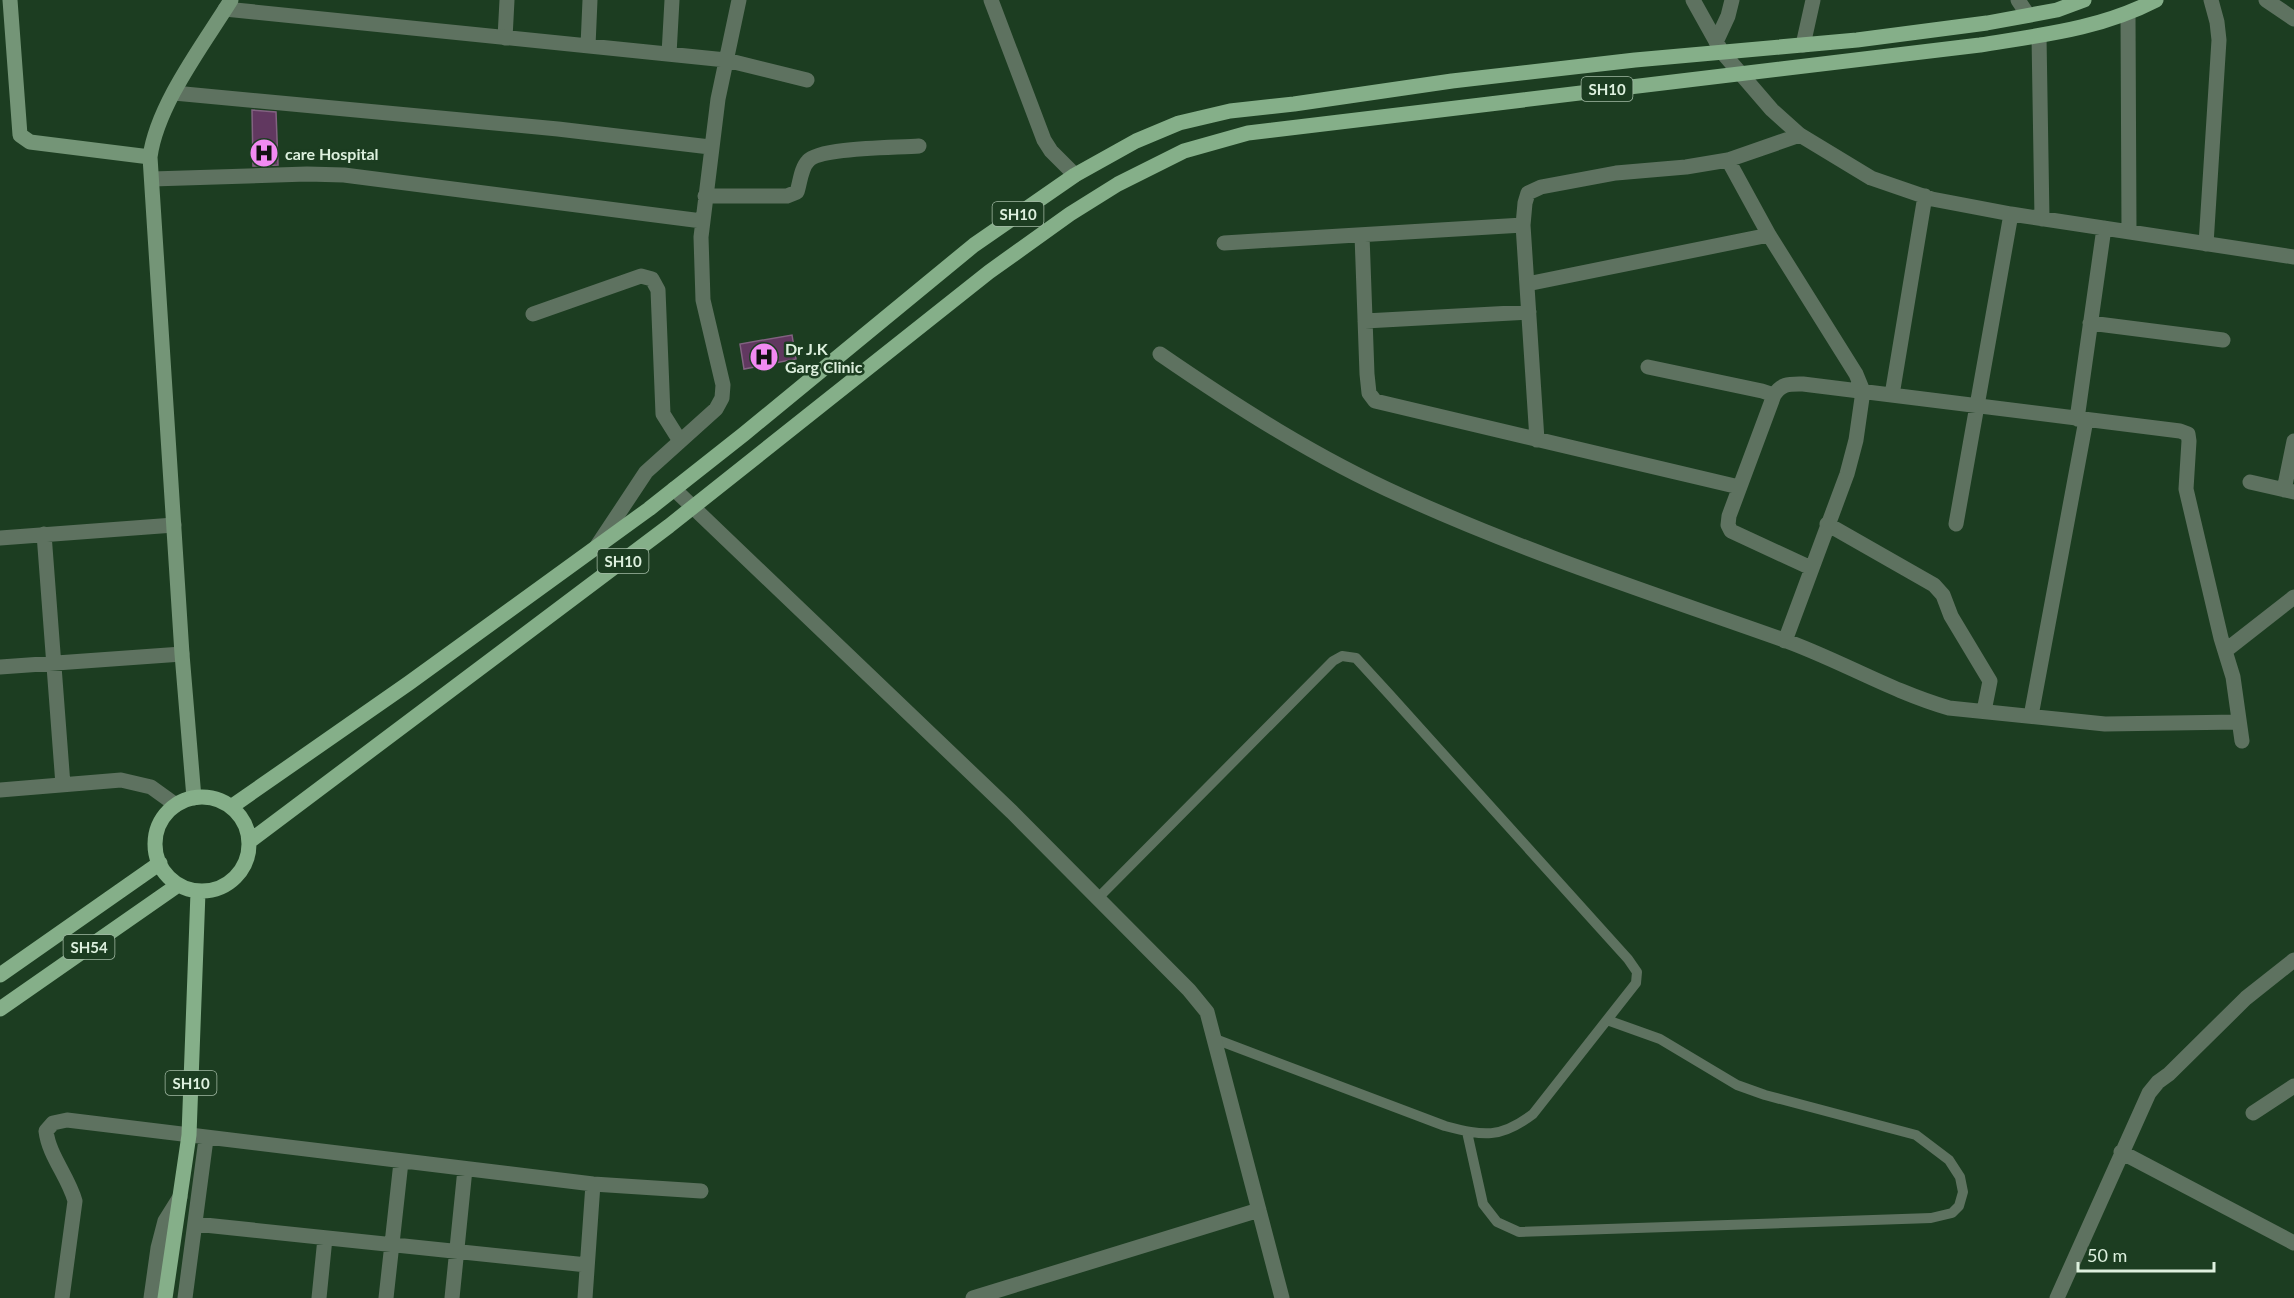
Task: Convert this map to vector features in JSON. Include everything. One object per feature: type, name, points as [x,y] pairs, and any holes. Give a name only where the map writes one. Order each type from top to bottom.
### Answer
[{"type":"main road","points":[[10,0],[20,135],[30,142],[150,157]]},
{"type":"main road","name":"SH10","points":[[231,807],[409,683],[674,489],[974,245],[1075,175],[1136,141],[1179,123],[1230,111],[1719,47],[1803,45],[1987,23],[2057,10],[2084,0]]},
{"type":"main road","name":"SH10","points":[[250,841],[692,508],[989,272],[1070,214],[1118,184],[1184,151],[1248,133],[2039,36],[2098,23],[2127,14],[2156,0]]},
{"type":"main road","points":[[194,798],[182,654],[150,157],[153,138],[174,93],[228,5]]},
{"type":"main road","points":[[194,798],[213,799],[231,807],[244,822],[250,841],[247,861],[236,878],[220,889],[198,892],[178,885],[164,872],[156,855],[156,837],[162,819],[176,805],[194,798]]},
{"type":"main road","name":"SH54","points":[[0,975],[160,863]]},
{"type":"main road","name":"SH54","points":[[0,1009],[178,885]]},
{"type":"main road","name":"SH10","points":[[165,1298],[189,1135],[198,892]]},
{"type":"street","points":[[505,38],[507,0]]},
{"type":"street","points":[[588,46],[590,0]]},
{"type":"street","points":[[669,54],[672,0]]},
{"type":"street","points":[[597,546],[646,472],[716,409],[722,398],[723,385],[703,300],[700,237],[710,147],[739,0]]},
{"type":"street","points":[[1693,0],[1719,47],[1772,110],[1800,135],[1871,178],[1925,196],[2011,214],[2294,257]]},
{"type":"street","points":[[1719,47],[1732,0]]},
{"type":"street","points":[[1803,45],[1813,0]]},
{"type":"street","points":[[2018,0],[2028,15]]},
{"type":"street","points":[[2206,244],[2219,40],[2211,0]]},
{"type":"street","points":[[2266,0],[2294,19]]},
{"type":"street","points":[[996,1],[1044,140],[1051,151],[1075,175]]},
{"type":"street","points":[[228,5],[505,38],[726,60],[807,80]]},
{"type":"street","points":[[2127,14],[2129,232]]},
{"type":"street","points":[[2039,36],[2042,219]]},
{"type":"street","points":[[174,93],[558,129],[710,147]]},
{"type":"street","points":[[1537,440],[1523,225],[1528,193],[1541,187],[1616,173],[1686,167],[1728,160],[1800,135]]},
{"type":"street","points":[[705,196],[787,196],[796,192],[806,163],[812,157],[828,152],[919,146]]},
{"type":"street","points":[[1728,160],[1769,235],[1856,374],[1863,391],[1856,440],[1847,474],[1785,640]]},
{"type":"street","points":[[152,179],[344,175],[702,221]]},
{"type":"street","points":[[1892,395],[1925,196]]},
{"type":"street","points":[[1956,524],[2011,214]]},
{"type":"street","points":[[1224,243],[1523,225]]},
{"type":"street","points":[[2031,716],[2081,420],[2090,322],[2104,228]]},
{"type":"street","points":[[1362,235],[1369,393],[1375,401],[1739,487]]},
{"type":"street","points":[[1527,284],[1769,235]]},
{"type":"street","points":[[533,314],[641,276],[652,279],[658,290],[663,414],[680,441]]},
{"type":"street","points":[[1365,321],[1529,312]]},
{"type":"street","points":[[2090,322],[2223,340]]},
{"type":"street","points":[[1160,354],[1300,444],[1402,496],[1548,556],[1785,640],[1924,701],[1949,708],[2105,724],[2239,722]]},
{"type":"street","points":[[1648,367],[1762,391],[1774,396]]},
{"type":"street","points":[[1811,568],[1731,531],[1728,525],[1739,487],[1779,387],[1789,384],[1863,391],[2180,431],[2188,434],[2186,489],[2233,677],[2242,741]]},
{"type":"street","points":[[2250,482],[2289,491],[2294,441]]},
{"type":"street","points":[[674,489],[1012,812],[1189,990],[1207,1012],[1282,1298]]},
{"type":"street","points":[[1827,524],[1934,585],[1943,595],[1952,616],[1990,681],[1984,711]]},
{"type":"street","points":[[0,538],[174,525]]},
{"type":"street","points":[[44,534],[63,785]]},
{"type":"street","points":[[2225,651],[2294,597]]},
{"type":"street","points":[[0,667],[182,654]]},
{"type":"street","points":[[0,790],[121,780],[151,787],[176,805]]},
{"type":"street","points":[[2056,1298],[2149,1093],[2246,998],[2294,960]]},
{"type":"street","points":[[2253,1113],[2294,1086]]},
{"type":"street","points":[[62,1298],[75,1201],[71,1187],[48,1144],[46,1131],[53,1123],[67,1120],[593,1184],[701,1191]]},
{"type":"street","points":[[185,1298],[206,1138]]},
{"type":"street","points":[[2121,1152],[2294,1243]]},
{"type":"street","points":[[386,1298],[401,1162]]},
{"type":"street","points":[[452,1298],[465,1169]]},
{"type":"street","points":[[585,1298],[593,1184]]},
{"type":"street","points":[[151,1298],[158,1248],[165,1221],[180,1197]]},
{"type":"street","points":[[973,1298],[1259,1210]]},
{"type":"street","points":[[195,1224],[587,1265]]},
{"type":"street","points":[[319,1298],[325,1238]]},
{"type":"lane","points":[[1098,898],[1333,661],[1342,656],[1356,658],[1628,958],[1637,972],[1636,983],[1533,1114],[1514,1128],[1494,1134],[1467,1132],[1445,1126],[1215,1039]]},
{"type":"lane","points":[[1467,1132],[1483,1204],[1497,1222],[1519,1232],[1931,1218],[1952,1213],[1959,1206],[1963,1192],[1960,1177],[1949,1160],[1916,1135],[1765,1095],[1737,1085],[1660,1039],[1607,1020]]},
{"type":"building","points":[[252,110],[276,112],[278,165],[253,166]]},
{"type":"building","points":[[792,335],[796,359],[744,369],[740,344]]},
{"type":"place","name":"care Hospital","points":[[264,153]]},
{"type":"place","name":"Dr J.K Garg Clinic","points":[[764,357]]}]
